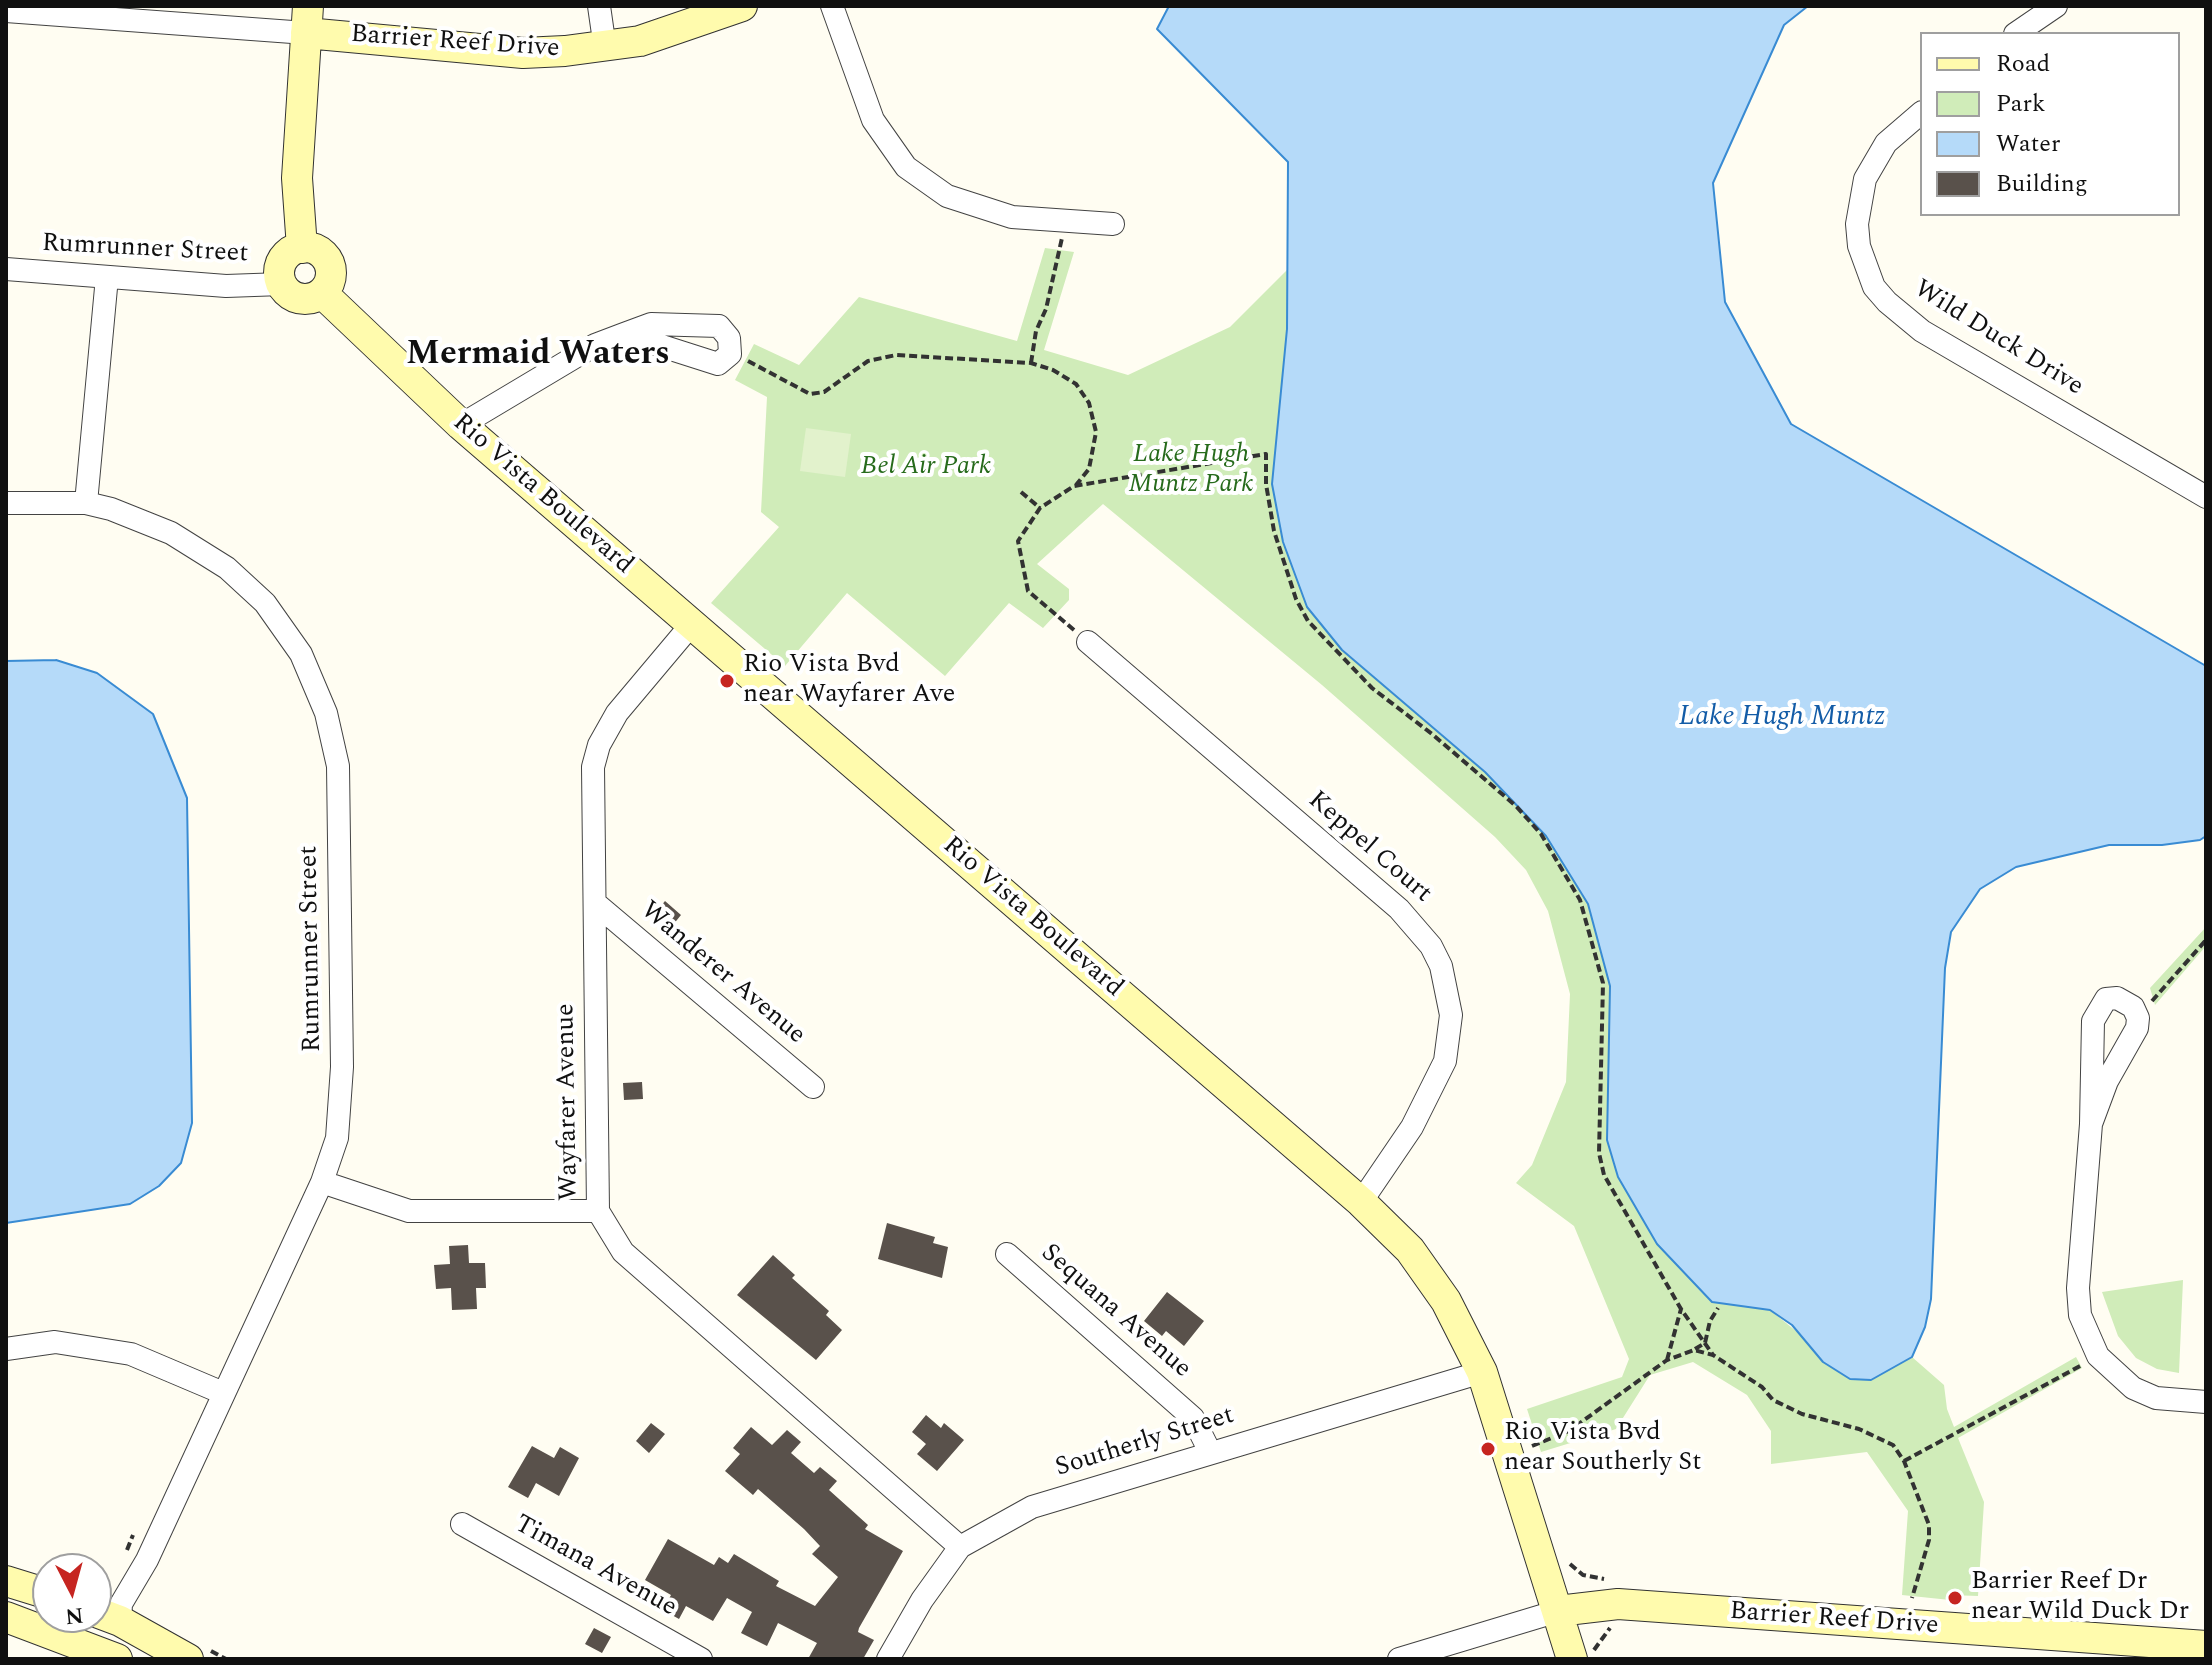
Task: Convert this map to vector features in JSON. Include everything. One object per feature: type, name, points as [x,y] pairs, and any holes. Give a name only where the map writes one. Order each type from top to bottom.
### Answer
[{"type":"street","points":[[599,6],[605,48]]},
{"type":"street","name":"Barrier Reef Drive","points":[[307,20],[523,53],[605,48],[671,33],[742,6]]},
{"type":"street","points":[[832,6],[873,120],[906,167],[947,196],[1012,217],[1113,224]]},
{"type":"street","points":[[2018,32],[2056,6]]},
{"type":"street","points":[[6,11],[307,20],[297,178],[302,248]]},
{"type":"street","name":"Wild Duck Drive","points":[[1920,114],[1886,143],[1874,159],[1861,190],[1857,224],[1859,246],[1874,287],[1922,331],[2200,491]]},
{"type":"street","points":[[302,248],[319,252],[331,268],[331,277],[322,293],[297,298],[282,284],[280,266],[284,258],[302,248]]},
{"type":"street","name":"Rumrunner Street","points":[[6,269],[226,286],[282,284]]},
{"type":"street","points":[[86,503],[107,277]]},
{"type":"street","name":"Rio Vista Boulevard","points":[[322,293],[461,425],[1361,1202],[1410,1250],[1429,1275],[1482,1372],[1572,1659]]},
{"type":"street","points":[[461,425],[595,345],[624,334],[651,324],[719,326],[729,338],[730,354],[718,364],[624,334]]},
{"type":"street","name":"Rumrunner Street","points":[[6,503],[86,503],[111,509],[171,533],[227,568],[265,603],[301,654],[326,713],[338,766],[342,1067],[337,1138],[322,1182],[147,1560],[121,1604],[112,1613]]},
{"type":"street","name":"Wayfarer Avenue","points":[[691,625],[617,713],[599,745],[591,795],[598,1211],[623,1252],[960,1547]]},
{"type":"street","name":"Keppel Court","points":[[1088,642],[1399,909],[1431,946],[1441,966],[1451,1015],[1445,1061],[1412,1127],[1361,1202]]},
{"type":"street","name":"Wanderer Avenue","points":[[595,903],[813,1087]]},
{"type":"street","points":[[2091,1124],[2101,1094],[2137,1028],[2138,1018],[2133,1007],[2117,998],[2106,999],[2098,1007],[2093,1021],[2091,1124],[2078,1288],[2080,1315],[2098,1356],[2114,1374],[2156,1398],[2206,1402]]},
{"type":"street","points":[[322,1182],[409,1211],[598,1211]]},
{"type":"street","name":"Sequana Avenue","points":[[1007,1254],[1193,1418],[1210,1452]]},
{"type":"street","points":[[6,1349],[55,1342],[131,1354],[223,1393]]},
{"type":"street","name":"Southerly Street","points":[[888,1659],[922,1600],[960,1547],[1032,1507],[1482,1372]]},
{"type":"street","name":"Timana Avenue","points":[[462,1524],[701,1659]]},
{"type":"street","points":[[6,1581],[32,1589]]},
{"type":"street","name":"Barrier Reef Drive","points":[[1558,1611],[1618,1604],[2206,1646]]},
{"type":"street","points":[[1399,1659],[1558,1611]]},
{"type":"street","points":[[6,1617],[110,1656]]},
{"type":"street","points":[[112,1619],[188,1659]]},
{"type":"street","name":"Rumrunner Street","points":[[109,1633],[110,1656]]},
{"type":"path","points":[[1031,363],[1036,331],[1046,309],[1065,220]]},
{"type":"path","points":[[730,354],[770,370],[810,394],[824,392],[868,361],[896,355],[1031,363],[1076,384],[1089,403],[1096,432],[1089,469],[1074,486],[1040,508],[1018,541],[1028,591],[1088,642]]},
{"type":"path","points":[[1074,486],[1274,451]]},
{"type":"path","points":[[1266,454],[1266,484],[1274,531],[1296,599],[1308,621],[1372,688],[1442,742],[1516,806],[1541,834],[1580,900],[1603,983],[1599,1153],[1604,1175],[1681,1309],[1713,1355]]},
{"type":"path","points":[[1021,492],[1040,508]]},
{"type":"path","points":[[2138,1018],[2206,940]]},
{"type":"path","points":[[1532,1446],[1569,1431],[1667,1360],[1705,1343],[1710,1321],[1718,1308]]},
{"type":"path","points":[[1667,1360],[1681,1309]]},
{"type":"path","points":[[1694,1350],[1713,1355],[1762,1387],[1773,1400],[1802,1414],[1859,1429],[1893,1445],[1904,1461],[1929,1525],[1929,1540],[1912,1598]]},
{"type":"path","points":[[1904,1461],[2098,1356]]},
{"type":"path","points":[[1528,1433],[1536,1456]]},
{"type":"path","points":[[1566,1560],[1583,1575],[1608,1579]]},
{"type":"path","points":[[1903,1598],[1926,1600]]},
{"type":"green space","points":[[1045,248],[1074,252],[1044,350],[1128,375],[1230,327],[1288,269],[1287,329],[1272,484],[1342,650],[1485,772],[1546,836],[1588,904],[1610,985],[1607,1140],[1618,1177],[1712,1302],[1770,1310],[1807,1340],[1871,1380],[1912,1357],[1944,1385],[1947,1409],[1954,1427],[2076,1357],[2082,1368],[1958,1438],[1984,1502],[1978,1596],[1950,1595],[1950,1600],[1902,1595],[1908,1511],[1867,1452],[1771,1464],[1771,1431],[1747,1395],[1693,1362],[1650,1375],[1616,1429],[1541,1452],[1527,1409],[1622,1377],[1629,1359],[1574,1226],[1516,1183],[1532,1165],[1566,1082],[1570,994],[1548,911],[1526,870],[1495,837],[1322,685],[1103,504],[1037,564],[1069,589],[1069,600],[1043,628],[1009,603],[945,676],[847,593],[785,666],[711,603],[779,527],[761,512],[767,397],[735,380],[754,344],[799,365],[859,297],[1017,341]]},
{"type":"green space","points":[[806,428],[851,434],[845,477],[800,471]]},
{"type":"green space","points":[[2206,927],[2206,946],[2155,1005],[2150,988]]},
{"type":"green space","points":[[2183,1280],[2179,1373],[2157,1369],[2136,1358],[2118,1336],[2102,1292]]},
{"type":"water","name":"Lake Hugh Muntz","points":[[1169,6],[1808,6],[1784,25],[1713,183],[1725,302],[1791,424],[2206,666],[2206,836],[2200,840],[2162,845],[2109,845],[2016,867],[1980,889],[1951,932],[1945,968],[1931,1299],[1925,1327],[1912,1357],[1871,1380],[1850,1379],[1823,1362],[1792,1325],[1770,1310],[1712,1302],[1657,1244],[1618,1177],[1607,1140],[1610,986],[1588,904],[1546,836],[1485,772],[1342,650],[1307,607],[1283,542],[1272,484],[1287,329],[1288,162],[1157,29]]},
{"type":"water","points":[[56,660],[97,673],[153,714],[187,798],[192,1123],[181,1163],[159,1186],[130,1204],[6,1223],[6,661]]},
{"type":"building","points":[[665,901],[681,915],[668,931],[652,917]]},
{"type":"building","points":[[642,1082],[643,1099],[624,1100],[623,1083]]},
{"type":"building","points":[[887,1223],[935,1237],[933,1243],[948,1247],[942,1278],[878,1259]]},
{"type":"building","points":[[468,1245],[469,1263],[485,1263],[486,1288],[476,1288],[477,1309],[452,1310],[451,1288],[436,1289],[434,1265],[450,1264],[449,1246]]},
{"type":"building","points":[[773,1255],[795,1275],[792,1278],[829,1311],[826,1315],[842,1330],[816,1360],[737,1295]]},
{"type":"building","points":[[1167,1292],[1204,1321],[1184,1346],[1166,1331],[1162,1336],[1144,1321]]},
{"type":"building","points":[[926,1415],[941,1428],[944,1423],[964,1440],[937,1471],[917,1454],[926,1444],[912,1432]]},
{"type":"building","points":[[651,1423],[665,1434],[649,1453],[636,1441]]},
{"type":"building","points":[[751,1427],[772,1445],[787,1430],[801,1442],[791,1453],[814,1473],[820,1467],[837,1481],[829,1490],[868,1525],[865,1529],[903,1551],[859,1628],[858,1632],[874,1640],[863,1659],[808,1659],[817,1643],[778,1623],[767,1646],[741,1633],[752,1612],[727,1598],[713,1621],[686,1606],[679,1619],[663,1610],[671,1595],[645,1580],[668,1539],[714,1565],[719,1557],[728,1563],[734,1554],[779,1581],[776,1586],[815,1606],[838,1577],[812,1554],[820,1546],[804,1529],[758,1489],[753,1495],[725,1471],[740,1454],[733,1448]]},
{"type":"building","points":[[532,1446],[554,1458],[560,1447],[579,1458],[559,1496],[536,1483],[528,1498],[508,1487]]},
{"type":"building","points":[[594,1628],[611,1637],[602,1653],[585,1644]]},
{"type":"place","name":"Rio Vista Bvd near Wayfarer Ave","points":[[727,681]]},
{"type":"place","name":"Rio Vista Bvd near Southerly St","points":[[1488,1449]]},
{"type":"place","name":"Barrier Reef Dr near Wild Duck Dr","points":[[1955,1598]]},
{"type":"district","name":"Mermaid Waters","points":[[538,356]]},
{"type":"park label","name":"Bel Air Park","points":[[926,468]]},
{"type":"park label","name":"Lake Hugh Muntz Park","points":[[1191,471]]}]
